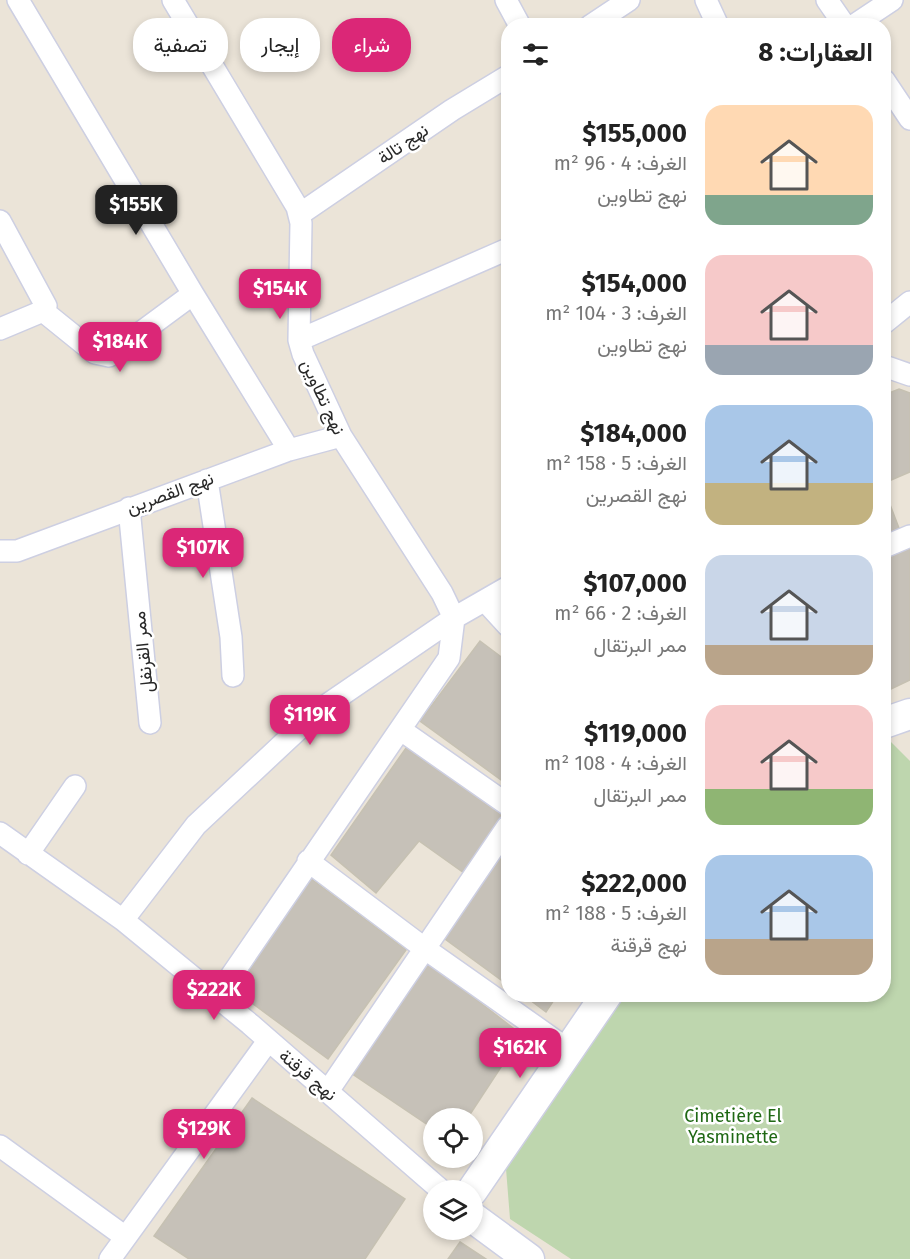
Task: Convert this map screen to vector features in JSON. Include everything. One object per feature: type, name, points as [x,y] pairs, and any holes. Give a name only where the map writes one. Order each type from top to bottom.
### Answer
[{"type":"street","points":[[18,0],[289,450]]},
{"type":"street","points":[[172,0],[300,214]]},
{"type":"street","points":[[506,0],[516,18]]},
{"type":"street","points":[[602,18],[629,0]]},
{"type":"street","points":[[706,0],[714,18]]},
{"type":"street","points":[[827,0],[839,18]]},
{"type":"street","points":[[865,18],[892,0]]},
{"type":"street","name":"نهج تالة","points":[[300,214],[452,110],[501,80]]},
{"type":"street","points":[[891,90],[910,119]]},
{"type":"street","name":"نهج تطاوين","points":[[300,214],[299,340],[340,436],[442,593],[454,618]]},
{"type":"street","points":[[0,221],[45,300],[46,306],[43,311],[0,329]]},
{"type":"street","points":[[299,340],[501,252]]},
{"type":"street","points":[[43,311],[95,353],[109,356],[193,294]]},
{"type":"street","points":[[891,317],[910,302]]},
{"type":"street","points":[[891,368],[910,375]]},
{"type":"street","name":"نهج القصرين","points":[[0,551],[17,551],[289,450],[340,436]]},
{"type":"street","points":[[207,480],[231,637],[233,676]]},
{"type":"street","name":"ممر القرنفل","points":[[129,508],[150,723]]},
{"type":"street","points":[[891,544],[910,536]]},
{"type":"street","points":[[123,921],[196,825],[318,711],[454,618],[501,592]]},
{"type":"street","points":[[486,602],[501,618]]},
{"type":"street","points":[[216,998],[449,658],[454,618]]},
{"type":"street","points":[[891,721],[910,714]]},
{"type":"street","points":[[401,730],[501,800]]},
{"type":"street","points":[[28,854],[75,786]]},
{"type":"street","name":"نهج قرقنة","points":[[0,833],[123,921],[328,1091],[429,1180]]},
{"type":"street","points":[[328,1091],[501,836]]},
{"type":"street","points":[[308,861],[424,948],[570,1051]]},
{"type":"street","points":[[480,1180],[602,1002]]},
{"type":"street","points":[[110,1259],[124,1236],[268,1041]]},
{"type":"street","points":[[0,1146],[124,1236]]},
{"type":"street","points":[[483,1225],[529,1259]]},
{"type":"green space","name":"Cimetière El Yasminette","points":[[891,742],[910,761],[910,1259],[571,1259],[510,1219],[505,1156],[616,1002],[891,1002]]},
{"type":"building","points":[[899,389],[910,393],[910,472],[891,480],[891,392]]},
{"type":"building","points":[[891,507],[899,528],[891,532]]},
{"type":"building","points":[[910,548],[910,680],[891,689],[891,555]]},
{"type":"building","points":[[480,641],[501,657],[501,780],[420,721]]},
{"type":"building","points":[[406,748],[501,814],[464,873],[419,841],[376,893],[331,855]]},
{"type":"building","points":[[501,858],[501,980],[441,936]]},
{"type":"building","points":[[310,878],[406,950],[328,1059],[234,990]]},
{"type":"building","points":[[425,960],[522,1035],[474,1108],[423,1108],[423,1122],[348,1071]]},
{"type":"building","points":[[533,1002],[553,1002],[546,1012]]},
{"type":"building","points":[[252,1098],[405,1199],[365,1259],[189,1259],[154,1236]]},
{"type":"building","points":[[460,1242],[486,1259],[448,1259]]}]
